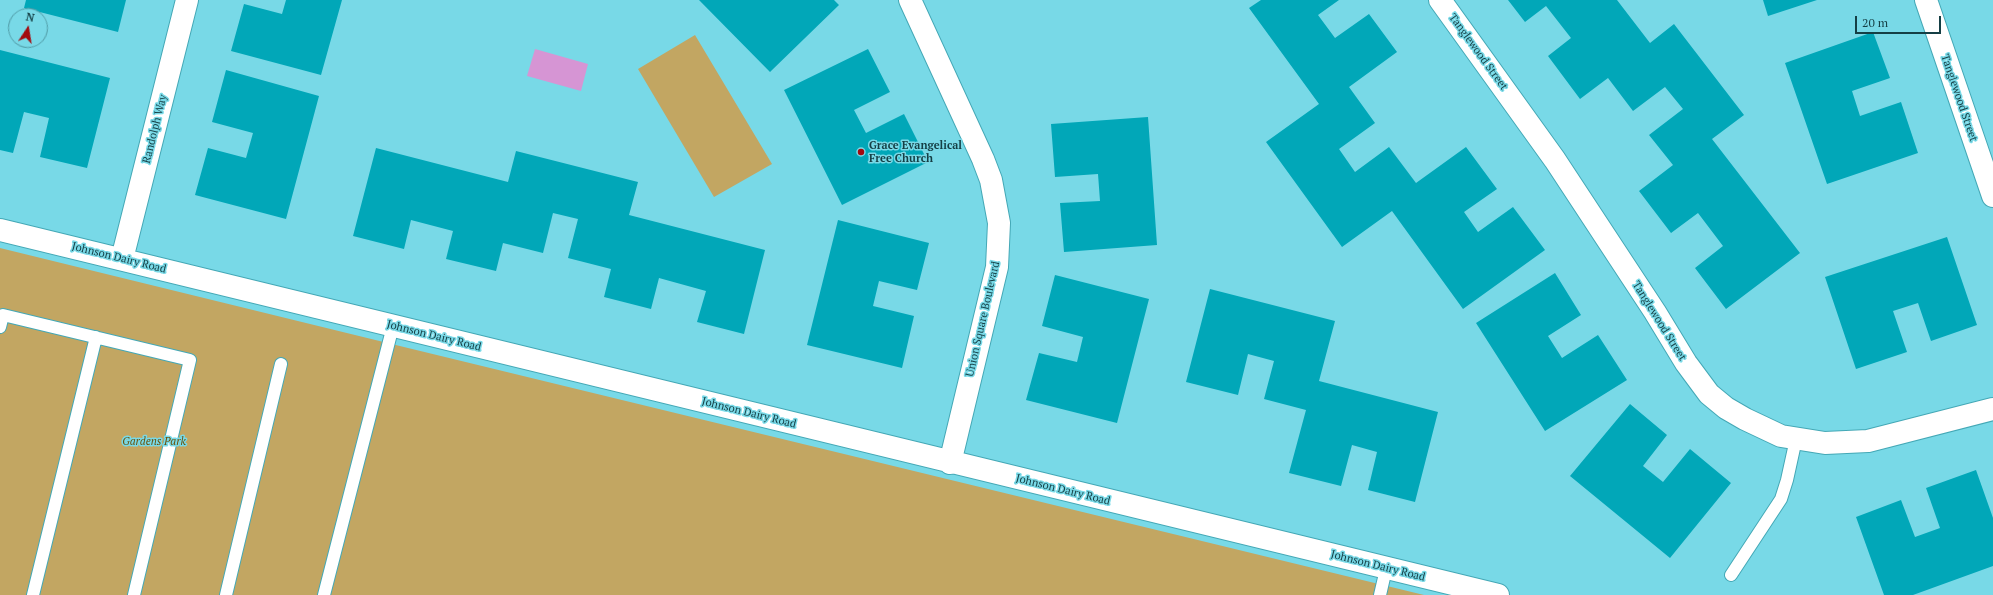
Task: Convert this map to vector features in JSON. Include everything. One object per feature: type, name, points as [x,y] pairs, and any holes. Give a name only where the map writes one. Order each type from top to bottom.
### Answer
[{"type":"street","name":"Randolph Way","points":[[122,259],[187,0]]},
{"type":"street","name":"Union Square Boulevard","points":[[910,0],[983,158],[991,180],[999,223],[997,267],[950,463]]},
{"type":"street","name":"Tanglewood Street","points":[[1440,0],[1555,160],[1655,312],[1686,363],[1709,394],[1726,408],[1781,436],[1825,443],[1868,441],[1993,409]]},
{"type":"street","name":"Tanglewood Street","points":[[1926,0],[1993,196]]},
{"type":"street","name":"Johnson Dairy Road","points":[[0,230],[950,463],[1498,595]]},
{"type":"lane","points":[[0,327],[3,315],[190,360],[134,595]]},
{"type":"lane","points":[[324,595],[393,326]]},
{"type":"lane","points":[[33,595],[96,338]]},
{"type":"lane","points":[[226,595],[281,364]]},
{"type":"lane","points":[[1731,575],[1781,499],[1788,480],[1796,439]]},
{"type":"lane","points":[[1380,595],[1386,569]]},
{"type":"green space","points":[[695,35],[772,164],[714,197],[638,69]]},
{"type":"green space","name":"Gardens Park","points":[[0,248],[408,348],[1424,595],[0,595]]},
{"type":"shaded area","points":[[535,49],[588,64],[581,91],[527,76]]},
{"type":"building","points":[[26,0],[126,0],[118,32],[48,14],[48,8],[24,8]]},
{"type":"building","points":[[286,0],[342,0],[321,75],[231,51],[244,4],[282,14]]},
{"type":"building","points":[[699,0],[834,0],[839,5],[770,72]]},
{"type":"building","points":[[1261,0],[1339,0],[1318,15],[1335,38],[1369,14],[1397,52],[1349,87],[1375,123],[1339,149],[1355,172],[1389,147],[1416,183],[1466,147],[1497,189],[1464,212],[1478,232],[1513,207],[1545,250],[1463,309],[1392,211],[1342,247],[1266,142],[1319,104],[1249,8]]},
{"type":"building","points":[[1508,0],[1617,0],[1650,43],[1674,24],[1744,115],[1712,139],[1800,253],[1726,309],[1695,268],[1723,246],[1698,213],[1671,233],[1639,191],[1673,165],[1649,135],[1683,109],[1665,87],[1633,111],[1608,78],[1580,99],[1548,56],[1571,38],[1546,6],[1525,22]]},
{"type":"building","points":[[1763,0],[1817,0],[1768,16]]},
{"type":"building","points":[[1873,32],[1890,78],[1852,91],[1860,116],[1901,102],[1918,153],[1827,184],[1785,63]]},
{"type":"building","points":[[868,49],[890,92],[854,110],[866,133],[904,114],[928,162],[842,205],[784,90]]},
{"type":"building","points":[[0,50],[110,78],[87,168],[40,157],[49,118],[24,112],[13,153],[0,150]]},
{"type":"building","points":[[226,70],[319,96],[286,219],[195,195],[208,148],[246,158],[253,133],[212,122]]},
{"type":"building","points":[[1148,117],[1157,245],[1064,252],[1060,203],[1100,201],[1098,174],[1055,177],[1051,124]]},
{"type":"building","points":[[376,148],[508,182],[516,151],[638,182],[629,215],[765,250],[744,334],[697,322],[706,291],[659,278],[651,309],[604,297],[611,269],[568,258],[578,219],[553,213],[543,253],[503,243],[496,271],[446,259],[453,231],[411,220],[404,249],[353,236]]},
{"type":"building","points":[[838,220],[929,243],[917,290],[879,281],[873,306],[914,316],[902,368],[807,345]]},
{"type":"building","points":[[1947,237],[1977,325],[1931,341],[1918,303],[1893,311],[1907,352],[1856,369],[1825,277]]},
{"type":"building","points":[[1555,273],[1581,315],[1548,336],[1562,358],[1598,335],[1627,380],[1545,431],[1476,323]]},
{"type":"building","points":[[1055,275],[1149,299],[1117,423],[1026,400],[1039,353],[1077,362],[1083,337],[1042,326]]},
{"type":"building","points":[[1210,289],[1335,321],[1319,381],[1438,412],[1415,502],[1368,490],[1377,452],[1352,445],[1341,486],[1289,473],[1306,410],[1264,399],[1274,361],[1248,354],[1238,395],[1186,382]]},
{"type":"building","points":[[1630,404],[1667,435],[1643,466],[1663,482],[1690,449],[1731,483],[1670,558],[1570,476]]},
{"type":"building","points":[[1976,470],[1993,518],[1993,566],[1913,595],[1884,595],[1856,517],[1901,500],[1915,537],[1940,528],[1926,488]]},
{"type":"place","name":"Grace Evangelical Free Church","points":[[861,152]]}]
